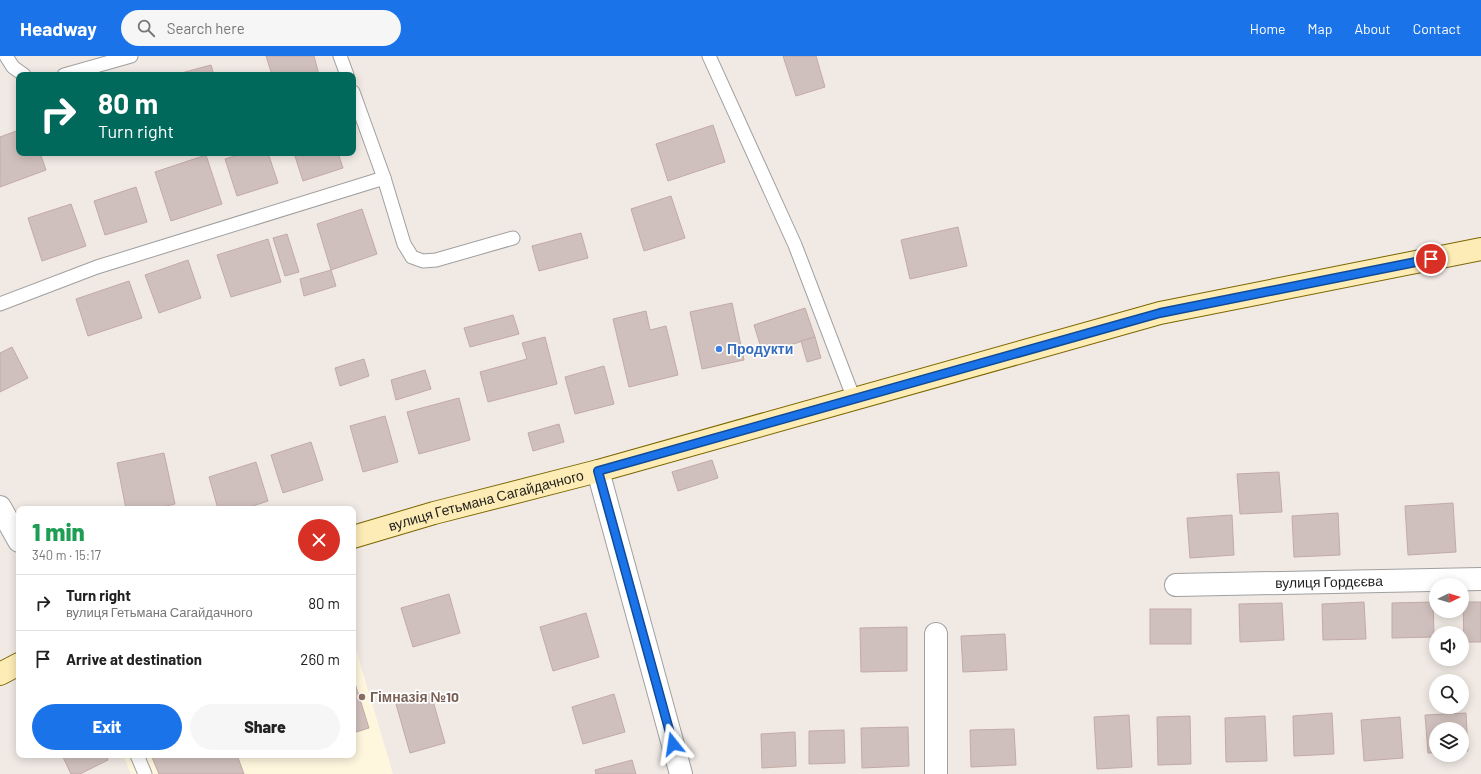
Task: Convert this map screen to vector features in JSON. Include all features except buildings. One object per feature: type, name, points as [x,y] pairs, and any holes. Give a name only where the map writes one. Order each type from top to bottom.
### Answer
[{"type":"main road","name":"вулиця Гетьмана Сагайдачного","points":[[356,536],[434,513],[598,471],[1160,313],[1481,250]]},
{"type":"main road","points":[[0,674],[16,666]]},
{"type":"street","points":[[598,471],[681,774]]},
{"type":"street","points":[[0,507],[16,535]]},
{"type":"street","name":"вулиця Гордєєва","points":[[1176,584],[1481,579]]},
{"type":"street","points":[[936,634],[936,774]]},
{"type":"lane","points":[[6,56],[13,67],[20,72]]},
{"type":"lane","points":[[75,72],[131,56]]},
{"type":"lane","points":[[340,56],[346,72]]},
{"type":"lane","points":[[708,56],[795,245],[854,399]]},
{"type":"lane","points":[[356,100],[384,178],[404,244],[412,257],[423,261],[436,260],[513,238]]},
{"type":"lane","points":[[0,304],[97,267],[384,178]]},
{"type":"lane","points":[[138,758],[145,774]]},
{"type":"shaded area","name":"Гімназія №10","points":[[356,649],[393,774],[131,774],[124,758],[356,758]]},
{"type":"place","name":"Продукти","points":[[719,349]]},
{"type":"place","name":"Гімназія №10","points":[[362,697]]},
{"type":"route","points":[[673,744],[598,471],[1160,313],[1431,259]]}]
